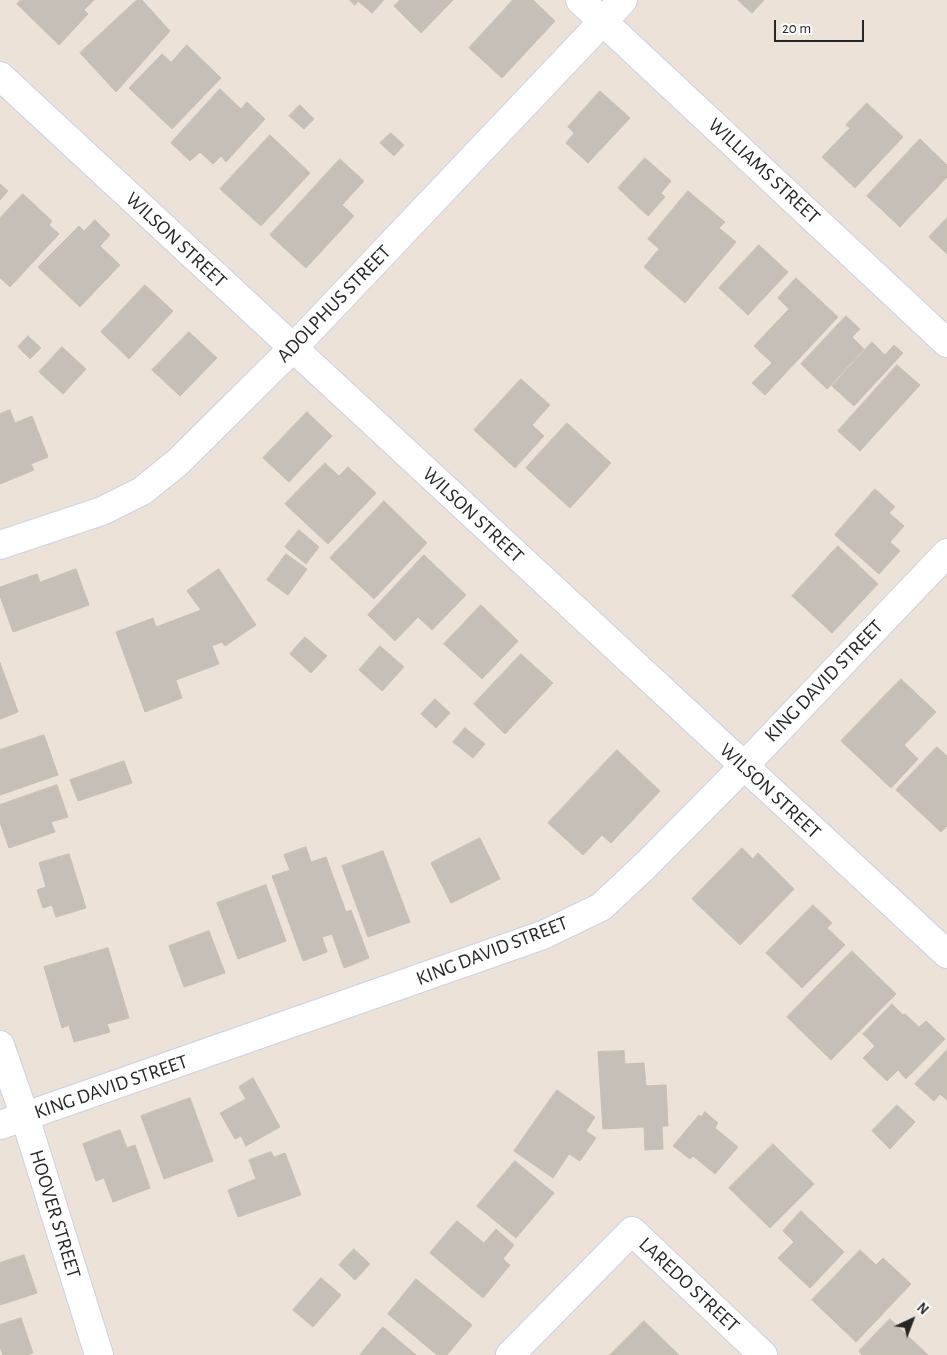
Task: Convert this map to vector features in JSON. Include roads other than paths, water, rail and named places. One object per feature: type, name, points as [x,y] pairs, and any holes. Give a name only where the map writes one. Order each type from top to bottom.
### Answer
[{"type":"street","name":"WILLIAMS STREET","points":[[580,0],[947,342]]},
{"type":"street","name":"ADOLPHUS STREET","points":[[0,545],[102,511],[142,491],[178,462],[293,348],[623,0]]},
{"type":"street","name":"WILSON STREET","points":[[0,76],[947,954]]},
{"type":"street","name":"KING DAVID STREET","points":[[12,1121],[543,936],[601,907],[647,864],[744,766],[947,553]]},
{"type":"street","name":"HOOVER STREET","points":[[0,1045],[12,1121],[99,1355]]},
{"type":"street","name":"LAREDO STREET","points":[[510,1355],[632,1231],[763,1355]]}]
